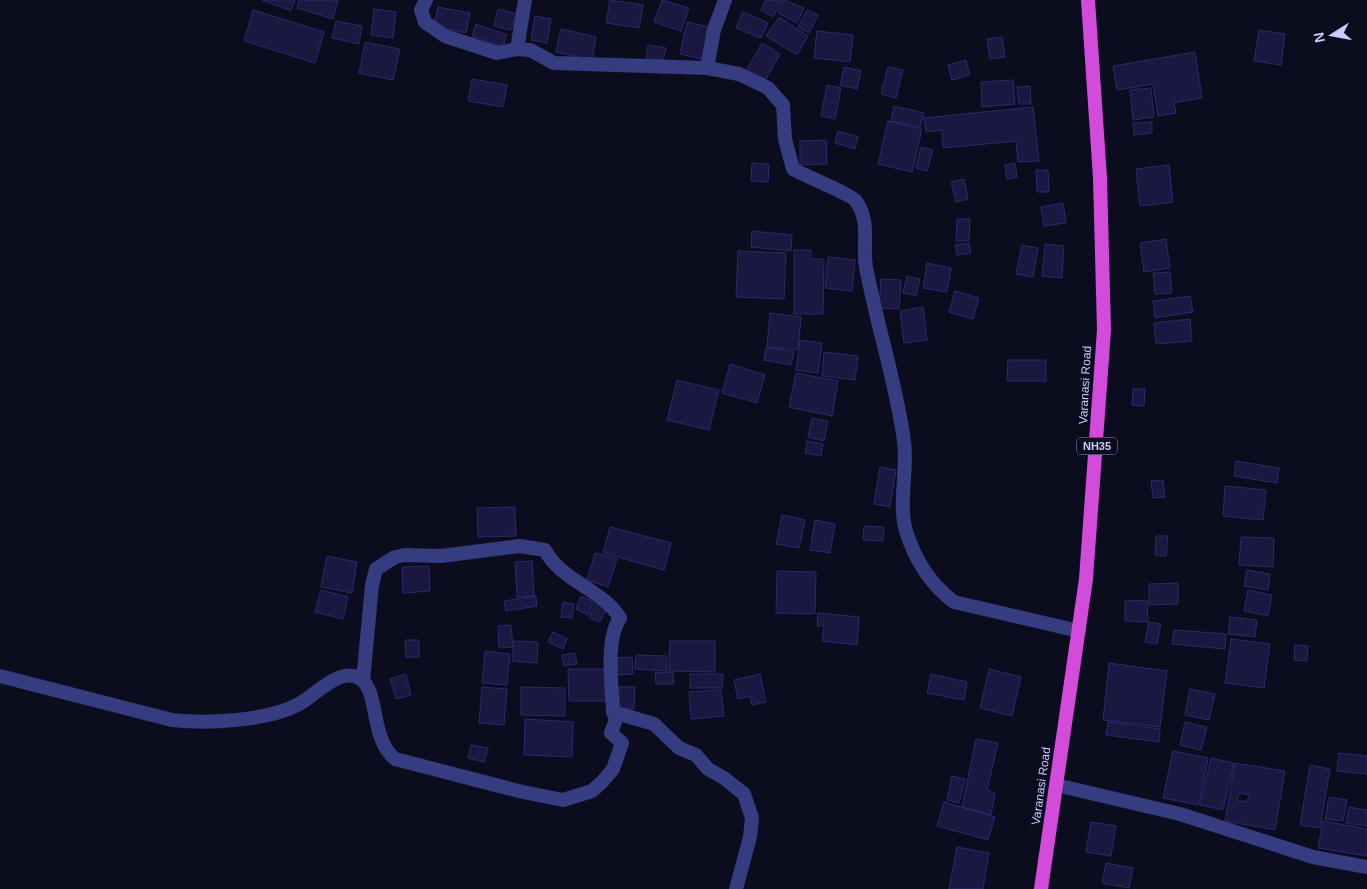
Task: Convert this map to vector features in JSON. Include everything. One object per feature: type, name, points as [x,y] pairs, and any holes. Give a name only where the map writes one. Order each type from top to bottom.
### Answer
[{"type":"highway","name":"Varanasi Road","points":[[1041,889],[1079,631],[1093,513],[1104,330],[1100,178],[1088,0]]},
{"type":"street","points":[[426,0],[421,10],[425,22],[445,36],[497,53],[517,49],[530,50],[554,63],[707,68],[740,74],[768,88],[783,105],[785,139],[793,169],[855,199],[864,215],[865,264],[889,361],[904,442],[906,529],[913,552],[926,574],[940,592],[954,602],[1079,631]]},
{"type":"street","points":[[517,49],[525,0]]},
{"type":"street","points":[[707,68],[714,30],[725,0]]},
{"type":"street","points":[[0,676],[172,720],[190,722],[258,717],[280,713],[310,697],[332,681],[345,676],[354,676],[363,681],[368,689],[382,743],[395,759],[546,798],[562,800],[592,791],[613,769],[622,743],[611,733],[616,719],[613,712],[612,641],[614,626],[620,618],[613,607],[560,568],[550,559],[545,550],[533,546],[441,556],[405,555],[383,563],[376,569],[372,585],[363,681]]},
{"type":"street","points":[[613,712],[654,724],[679,748],[696,755],[708,769],[724,778],[744,794],[752,818],[736,889]]},
{"type":"street","points":[[1056,785],[1180,814],[1313,857],[1367,867]]},
{"type":"building","points":[[262,0],[295,0],[291,11]]},
{"type":"building","points":[[299,0],[338,0],[333,19],[297,8]]},
{"type":"building","points":[[610,0],[643,5],[639,28],[606,23]]},
{"type":"building","points":[[662,0],[689,8],[681,31],[654,22]]},
{"type":"building","points":[[766,0],[782,0],[773,17],[761,10]]},
{"type":"building","points":[[784,0],[804,8],[797,23],[778,13]]},
{"type":"building","points":[[438,7],[470,13],[466,33],[434,26]]},
{"type":"building","points":[[374,9],[396,12],[393,38],[371,35]]},
{"type":"building","points":[[498,9],[516,14],[511,30],[494,26]]},
{"type":"building","points":[[253,10],[324,32],[315,63],[244,41]]},
{"type":"building","points":[[807,10],[818,15],[809,33],[798,27]]},
{"type":"building","points":[[743,12],[768,23],[761,38],[736,28]]},
{"type":"building","points":[[535,16],[551,19],[547,43],[531,40]]},
{"type":"building","points":[[779,17],[808,36],[797,55],[766,36]]},
{"type":"building","points":[[336,21],[362,26],[359,44],[332,38]]},
{"type":"building","points":[[687,22],[709,27],[702,59],[680,54]]},
{"type":"building","points":[[476,24],[507,35],[503,47],[472,36]]},
{"type":"building","points":[[561,29],[596,37],[592,60],[556,52]]},
{"type":"building","points":[[1259,30],[1285,34],[1281,65],[1254,61]]},
{"type":"building","points":[[817,31],[853,35],[850,62],[814,58]]},
{"type":"building","points":[[1002,37],[1005,57],[990,59],[987,39]]},
{"type":"building","points":[[365,42],[400,49],[393,80],[359,73]]},
{"type":"building","points":[[762,43],[780,54],[764,82],[746,71]]},
{"type":"building","points":[[648,45],[666,48],[663,61],[646,58]]},
{"type":"building","points":[[1195,52],[1202,98],[1174,103],[1176,113],[1158,116],[1153,84],[1117,90],[1113,66]]},
{"type":"building","points":[[966,60],[970,75],[952,80],[948,65]]},
{"type":"building","points":[[844,67],[861,71],[857,89],[840,85]]},
{"type":"building","points":[[888,67],[903,70],[896,98],[881,94]]},
{"type":"building","points":[[472,79],[507,85],[503,107],[468,101]]},
{"type":"building","points":[[1013,80],[1015,104],[982,107],[981,82]]},
{"type":"building","points":[[827,85],[841,88],[835,119],[821,116]]},
{"type":"building","points":[[1030,86],[1031,104],[1019,104],[1017,87]]},
{"type":"building","points":[[1151,88],[1154,117],[1133,120],[1130,90]]},
{"type":"building","points":[[894,106],[924,113],[920,127],[891,121]]},
{"type":"building","points":[[1033,107],[1039,161],[1018,162],[1016,141],[943,148],[942,130],[926,132],[924,118]]},
{"type":"building","points":[[888,121],[922,129],[912,172],[878,164]]},
{"type":"building","points":[[1152,122],[1152,133],[1134,135],[1133,123]]},
{"type":"building","points":[[838,131],[858,137],[855,149],[835,143]]},
{"type":"building","points":[[826,140],[827,164],[800,165],[800,141]]},
{"type":"building","points":[[921,147],[933,150],[927,171],[916,168]]},
{"type":"building","points":[[752,163],[769,164],[768,182],[751,181]]},
{"type":"building","points":[[1015,163],[1017,177],[1007,179],[1005,165]]},
{"type":"building","points":[[1169,165],[1173,202],[1140,206],[1136,169]]},
{"type":"building","points":[[1036,170],[1048,170],[1049,192],[1037,192]]},
{"type":"building","points":[[964,179],[968,199],[956,202],[951,182]]},
{"type":"building","points":[[1063,203],[1066,223],[1044,226],[1041,207]]},
{"type":"building","points":[[957,219],[970,219],[969,241],[956,241]]},
{"type":"building","points":[[752,231],[792,235],[791,251],[751,247]]},
{"type":"building","points":[[1166,239],[1170,268],[1144,272],[1140,243]]},
{"type":"building","points":[[969,243],[971,253],[957,255],[955,245]]},
{"type":"building","points":[[1045,244],[1064,246],[1062,278],[1042,276]]},
{"type":"building","points":[[1022,245],[1038,248],[1033,277],[1016,274]]},
{"type":"building","points":[[794,250],[811,250],[811,259],[824,259],[823,314],[794,314]]},
{"type":"building","points":[[738,251],[786,253],[784,299],[736,297]]},
{"type":"building","points":[[828,257],[855,260],[852,291],[825,288]]},
{"type":"building","points":[[927,263],[951,268],[947,292],[923,288]]},
{"type":"building","points":[[1170,272],[1172,293],[1155,294],[1153,273]]},
{"type":"building","points":[[907,276],[920,279],[916,296],[903,293]]},
{"type":"building","points":[[881,279],[901,280],[899,309],[879,308]]},
{"type":"building","points":[[955,291],[979,298],[973,319],[949,312]]},
{"type":"building","points":[[1190,296],[1193,312],[1155,318],[1153,301]]},
{"type":"building","points":[[923,307],[927,340],[904,343],[900,311]]},
{"type":"building","points":[[770,313],[801,317],[798,350],[767,347]]},
{"type":"building","points":[[1190,319],[1192,341],[1156,344],[1154,323]]},
{"type":"building","points":[[800,340],[822,343],[818,373],[796,370]]},
{"type":"building","points":[[766,347],[794,352],[791,365],[764,360]]},
{"type":"building","points":[[824,352],[858,356],[855,380],[822,376]]},
{"type":"building","points":[[1008,360],[1046,360],[1046,381],[1007,381]]},
{"type":"building","points":[[730,364],[765,375],[757,403],[722,393]]},
{"type":"building","points":[[796,373],[838,381],[832,416],[789,407]]},
{"type":"building","points":[[677,380],[719,390],[709,430],[667,420]]},
{"type":"building","points":[[1133,389],[1145,389],[1144,406],[1132,405]]},
{"type":"building","points":[[812,418],[828,421],[824,441],[808,437]]},
{"type":"building","points":[[807,441],[823,444],[821,456],[805,453]]},
{"type":"building","points":[[1236,461],[1279,468],[1277,483],[1234,476]]},
{"type":"building","points":[[880,467],[896,470],[890,507],[874,504]]},
{"type":"building","points":[[1163,480],[1165,497],[1153,498],[1151,481]]},
{"type":"building","points":[[1225,486],[1266,490],[1263,520],[1223,516]]},
{"type":"building","points":[[515,507],[516,536],[478,537],[477,508]]},
{"type":"building","points":[[782,515],[805,520],[799,548],[776,544]]},
{"type":"building","points":[[815,520],[835,524],[830,553],[810,550]]},
{"type":"building","points":[[864,526],[884,527],[883,541],[863,540]]},
{"type":"building","points":[[610,527],[671,543],[664,570],[603,553]]},
{"type":"building","points":[[1156,536],[1168,536],[1166,556],[1155,555]]},
{"type":"building","points":[[1241,537],[1274,538],[1273,567],[1239,565]]},
{"type":"building","points":[[595,553],[617,559],[608,587],[587,580]]},
{"type":"building","points":[[327,556],[357,562],[352,593],[321,587]]},
{"type":"building","points":[[532,561],[534,596],[517,597],[515,562]]},
{"type":"building","points":[[429,566],[430,591],[403,593],[402,567]]},
{"type":"building","points":[[1247,570],[1270,574],[1268,590],[1244,586]]},
{"type":"building","points":[[777,571],[816,572],[815,614],[776,613]]},
{"type":"building","points":[[1178,583],[1178,604],[1149,605],[1149,584]]},
{"type":"building","points":[[321,590],[348,597],[343,619],[315,612]]},
{"type":"building","points":[[1248,590],[1272,595],[1268,616],[1244,611]]},
{"type":"building","points":[[536,596],[537,606],[506,611],[504,601]]},
{"type":"building","points":[[581,596],[594,602],[588,615],[576,609]]},
{"type":"building","points":[[1147,600],[1148,622],[1125,621],[1125,601]]},
{"type":"building","points":[[597,601],[608,606],[600,622],[589,618]]},
{"type":"building","points":[[563,602],[574,604],[572,618],[561,617]]},
{"type":"building","points":[[818,613],[859,617],[857,645],[822,641],[824,626],[817,626]]},
{"type":"building","points":[[1230,617],[1257,620],[1255,637],[1228,634]]},
{"type":"building","points":[[1149,622],[1161,624],[1157,644],[1145,642]]},
{"type":"building","points":[[511,625],[513,647],[499,648],[498,626]]},
{"type":"building","points":[[1174,630],[1226,634],[1225,649],[1172,644]]},
{"type":"building","points":[[553,632],[567,639],[563,649],[548,642]]},
{"type":"building","points":[[1231,639],[1270,644],[1264,688],[1225,683]]},
{"type":"building","points":[[405,640],[419,640],[419,657],[406,657]]},
{"type":"building","points":[[514,641],[538,642],[537,663],[512,661]]},
{"type":"building","points":[[670,641],[715,641],[715,672],[669,671]]},
{"type":"building","points":[[1295,645],[1308,646],[1307,661],[1294,660]]},
{"type":"building","points":[[485,651],[510,654],[507,685],[482,683]]},
{"type":"building","points":[[575,653],[577,664],[564,666],[562,655]]},
{"type":"building","points":[[636,655],[667,656],[667,671],[635,669]]},
{"type":"building","points":[[632,657],[633,674],[618,675],[617,658]]},
{"type":"building","points":[[1109,663],[1167,671],[1160,727],[1103,720]]},
{"type":"building","points":[[568,669],[606,669],[606,701],[569,701]]},
{"type":"building","points":[[989,669],[1021,677],[1012,716],[980,708]]},
{"type":"building","points":[[673,672],[674,684],[656,684],[655,673]]},
{"type":"building","points":[[406,674],[411,695],[396,699],[390,679]]},
{"type":"building","points":[[690,674],[723,674],[722,688],[690,688]]},
{"type":"building","points":[[760,674],[766,702],[752,705],[750,696],[738,699],[734,680]]},
{"type":"building","points":[[931,674],[967,682],[964,700],[927,693]]},
{"type":"building","points":[[482,687],[507,689],[504,725],[479,723]]},
{"type":"building","points":[[521,687],[565,688],[565,716],[521,715]]},
{"type":"building","points":[[619,687],[635,687],[634,709],[619,708]]},
{"type":"building","points":[[1190,689],[1215,694],[1209,720],[1185,715]]},
{"type":"building","points":[[721,690],[724,716],[691,719],[689,692]]},
{"type":"building","points":[[525,719],[573,722],[572,757],[524,755]]},
{"type":"building","points":[[1108,722],[1160,729],[1159,742],[1106,735]]},
{"type":"building","points":[[1185,722],[1207,727],[1201,750],[1180,745]]},
{"type":"building","points":[[976,739],[998,743],[987,790],[995,794],[991,815],[962,807]]},
{"type":"building","points":[[471,745],[488,748],[484,762],[468,758]]},
{"type":"building","points":[[1173,751],[1208,758],[1199,805],[1163,798]]},
{"type":"building","points":[[1339,753],[1367,756],[1367,774],[1337,771]]},
{"type":"building","points":[[1211,758],[1234,763],[1223,810],[1200,805]]},
{"type":"building","points":[[1235,763],[1285,771],[1275,830],[1225,821]],"holes":[[[1239,793],[1249,795],[1247,802],[1237,800]]]},
{"type":"building","points":[[1310,765],[1330,769],[1320,828],[1300,825]]},
{"type":"building","points":[[952,776],[965,779],[959,803],[947,800]]},
{"type":"building","points":[[1329,797],[1347,800],[1343,821],[1325,819]]},
{"type":"building","points":[[944,802],[995,817],[988,840],[937,826]]},
{"type":"building","points":[[1349,807],[1367,810],[1367,826],[1346,823]]},
{"type":"building","points":[[1323,821],[1367,829],[1367,856],[1318,848]]},
{"type":"building","points":[[1091,822],[1116,826],[1111,856],[1086,852]]},
{"type":"building","points":[[957,847],[989,853],[983,889],[949,889]]},
{"type":"building","points":[[1106,863],[1133,868],[1129,888],[1102,883]]}]
